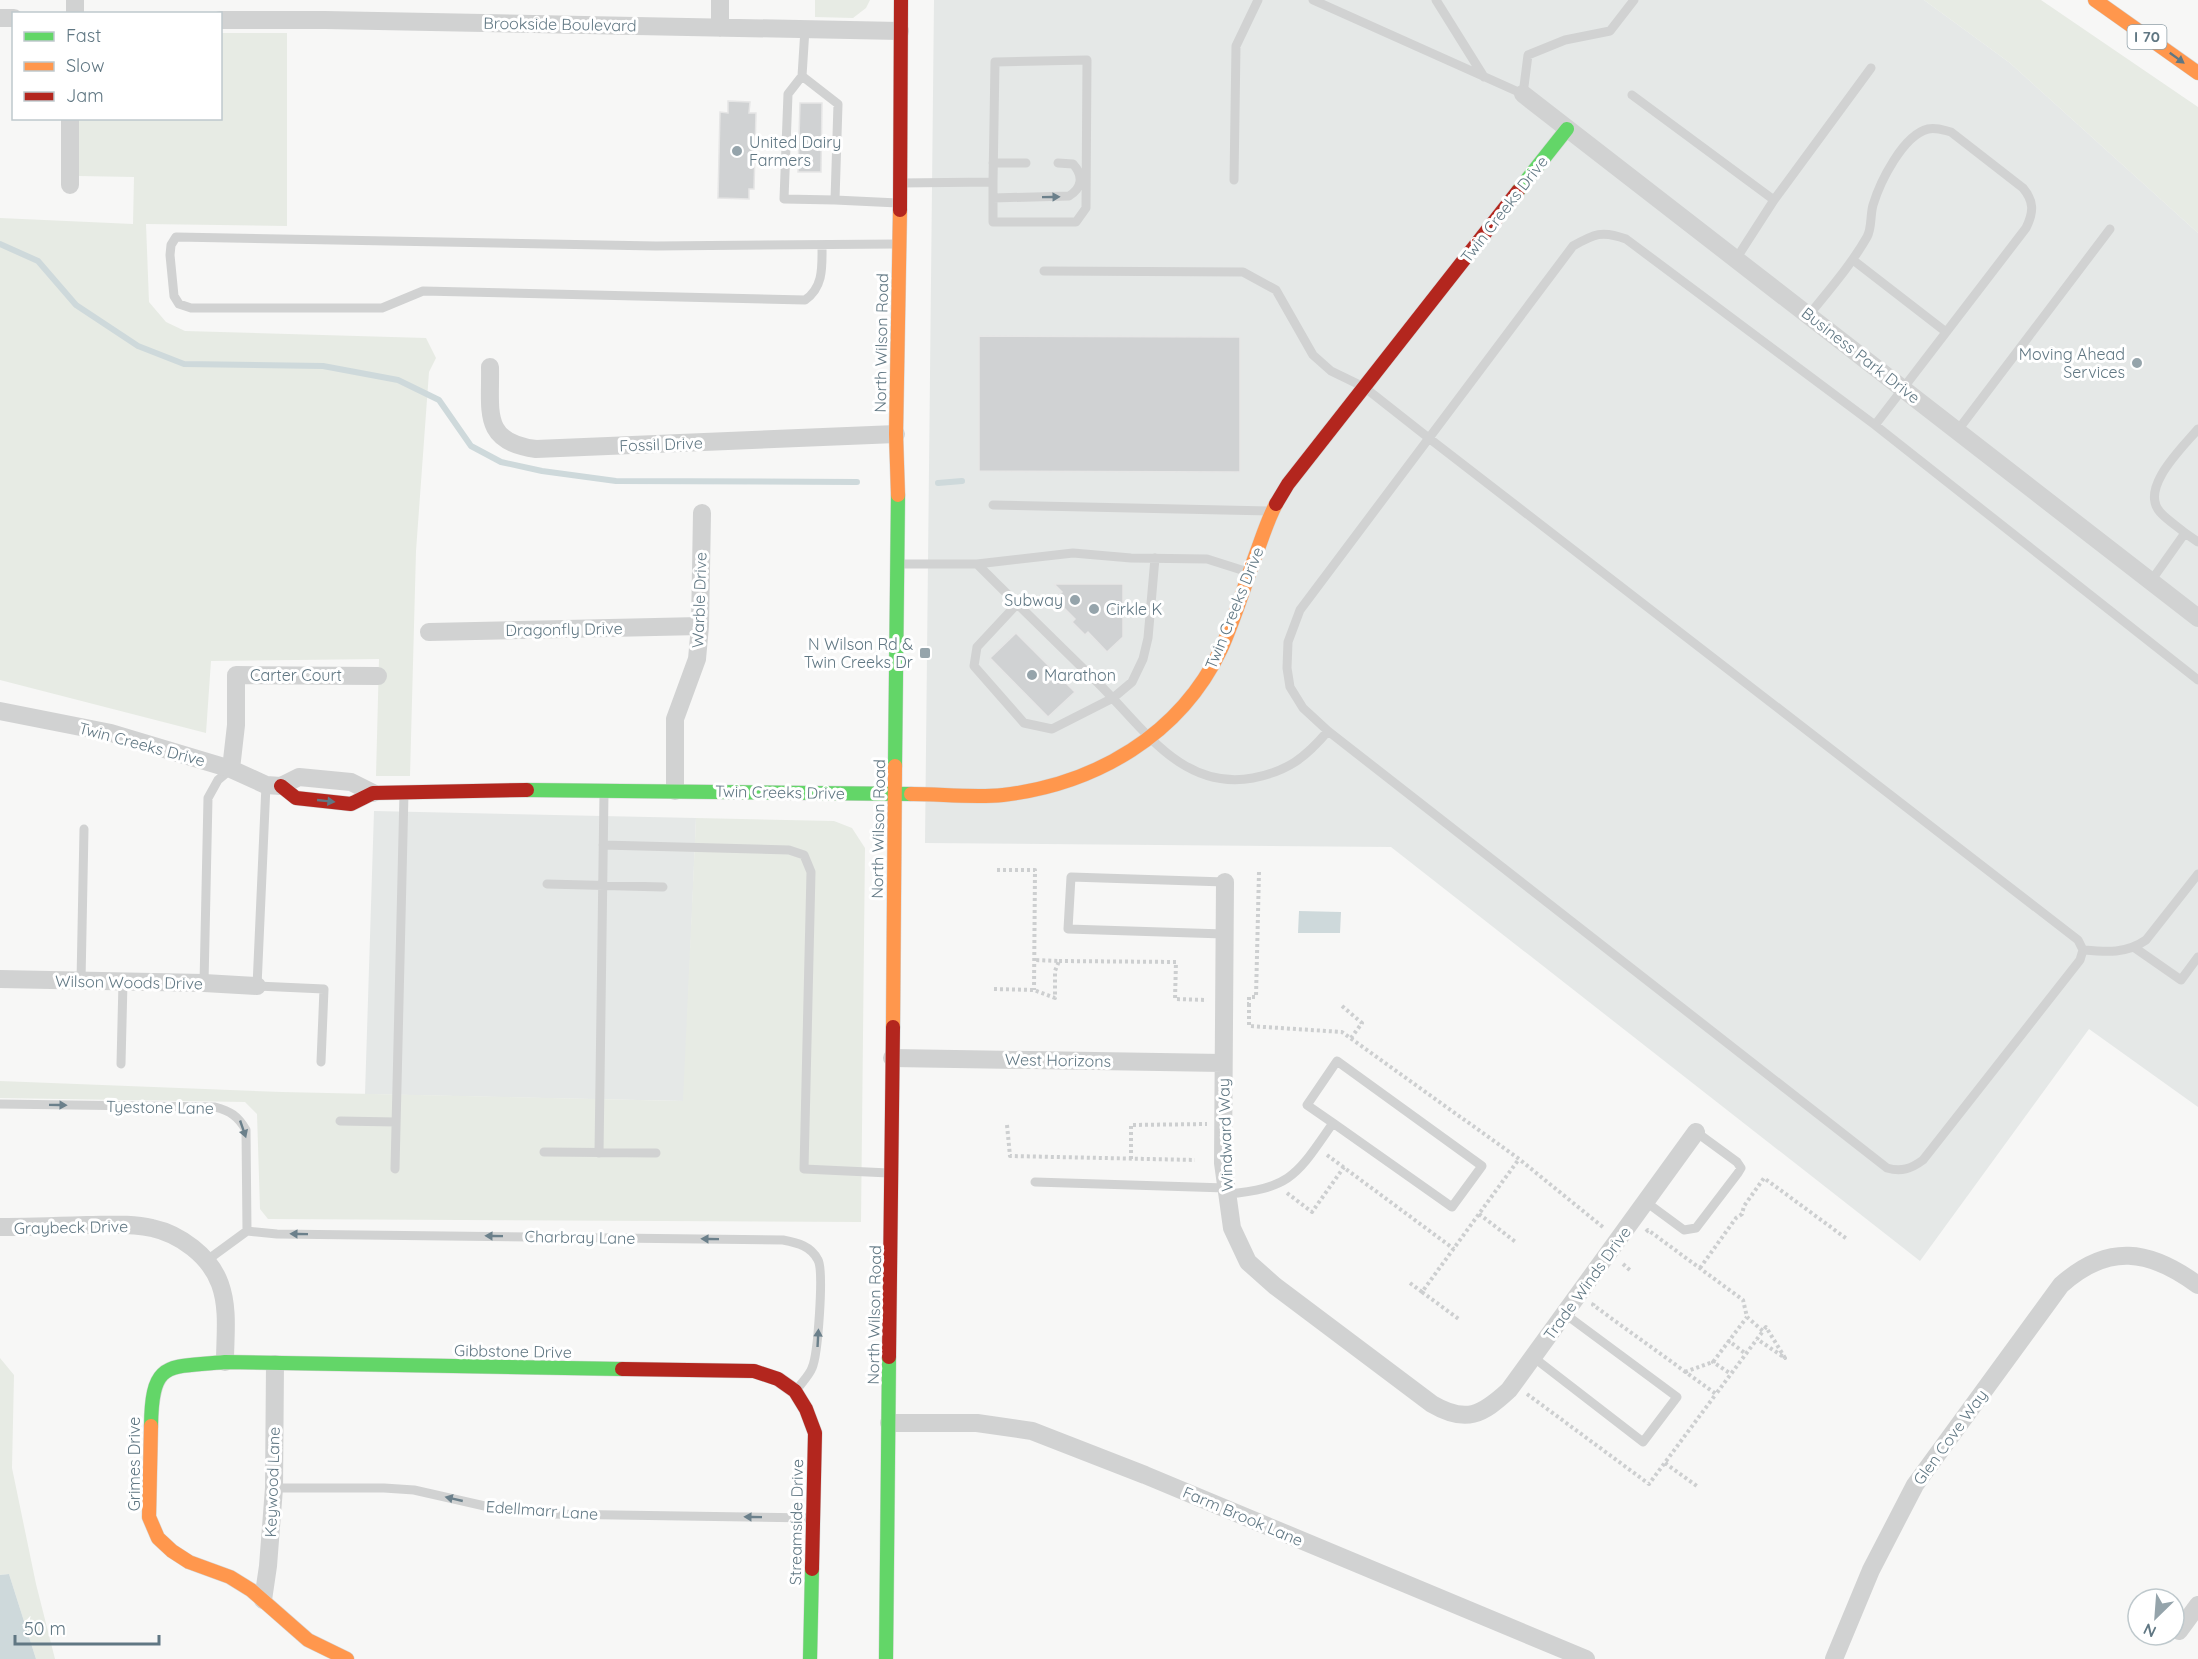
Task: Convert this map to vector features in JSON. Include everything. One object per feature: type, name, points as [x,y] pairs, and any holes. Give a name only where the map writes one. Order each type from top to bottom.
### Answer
[{"type":"main road","name":"North Wilson Road","points":[[886,1659],[898,564],[896,434],[900,203],[900,0]]},
{"type":"main road","name":"I 70","points":[[2095,0],[2198,73]]},
{"type":"main road","name":"Twin Creeks Drive","points":[[373,793],[604,790],[1001,795],[1043,788],[1079,777],[1116,761],[1150,739],[1187,701],[1206,676],[1221,648],[1272,511],[1288,484],[1567,129]]},
{"type":"main road","name":"Gibbstone Drive","points":[[225,1362],[754,1371],[777,1378],[796,1391]]},
{"type":"main road","name":"Grimes Drive","points":[[225,1362],[172,1367],[164,1372],[154,1385],[149,1517],[158,1538],[172,1551],[189,1562],[230,1577],[263,1600],[308,1640],[347,1659]]},
{"type":"main road","name":"Streamside Drive","points":[[796,1391],[808,1410],[815,1433],[810,1659]]},
{"type":"street","points":[[720,0],[720,28]]},
{"type":"street","name":"Brookside Boulevard","points":[[222,20],[900,31]]},
{"type":"street","name":"Business Park Drive","points":[[1523,94],[2198,618]]},
{"type":"street","points":[[70,120],[70,185]]},
{"type":"street","name":"Fossil Drive","points":[[490,367],[492,423],[498,433],[521,447],[536,449],[896,434]]},
{"type":"street","name":"Warble Drive","points":[[675,791],[675,718],[697,659],[700,626],[702,513]]},
{"type":"street","name":"Dragonfly Drive","points":[[429,632],[700,626]]},
{"type":"street","name":"Carter Court","points":[[231,769],[236,725],[236,675],[378,676]]},
{"type":"street","name":"Twin Creeks Drive","points":[[0,711],[111,733],[231,769],[274,785],[299,777],[351,782],[373,793]]},
{"type":"street","name":"Windward Way","points":[[1225,882],[1223,1163],[1232,1228],[1248,1262],[1275,1286],[1432,1404],[1447,1413],[1463,1416]]},
{"type":"street","name":"Wilson Woods Drive","points":[[0,979],[257,986]]},
{"type":"street","name":"West Horizons","points":[[892,1058],[1223,1063]]},
{"type":"street","name":"Trade Winds Drive","points":[[1463,1416],[1489,1408],[1509,1390],[1696,1132]]},
{"type":"street","name":"Graybeck Drive","points":[[0,1227],[120,1224],[152,1228],[179,1238],[196,1250],[220,1282],[226,1309],[225,1362]]},
{"type":"street","name":"Glen Cove Way","points":[[1834,1659],[1871,1570],[1915,1485],[2061,1285],[2077,1271],[2097,1261],[2116,1255],[2134,1255],[2167,1265],[2198,1285]]},
{"type":"street","name":"Keywood Lane","points":[[263,1600],[268,1566],[273,1488],[275,1364]]},
{"type":"street","name":"Farm Brook Lane","points":[[889,1423],[977,1423],[1032,1431],[1156,1479],[1586,1659]]},
{"type":"street","points":[[2186,1621],[2198,1605]]},
{"type":"lane","points":[[1234,180],[1236,46],[1258,0]]},
{"type":"lane","points":[[1313,0],[1523,94],[1528,55],[1565,40],[1610,31],[1634,0]]},
{"type":"lane","points":[[1436,0],[1484,77]]},
{"type":"lane","points":[[805,29],[802,76],[788,93],[784,200],[900,203]]},
{"type":"lane","points":[[1087,60],[1086,208],[1076,222],[993,222],[993,182],[995,62],[1087,60]]},
{"type":"lane","points":[[1736,259],[1774,200],[1871,68]]},
{"type":"lane","points":[[802,76],[838,104],[835,200]]},
{"type":"lane","points":[[1632,95],[1774,200]]},
{"type":"lane","points":[[1809,315],[1853,260],[1869,234],[1872,207],[1882,180],[1915,135],[1928,129],[1951,132],[2023,188],[2030,197],[2031,217],[2026,228],[1875,425]]},
{"type":"lane","points":[[993,164],[1026,163]]},
{"type":"lane","points":[[993,198],[1069,196],[1077,191],[1081,182],[1080,172],[1073,164],[1058,163]]},
{"type":"lane","points":[[900,183],[993,182]]},
{"type":"lane","points":[[1958,430],[2110,229]]},
{"type":"lane","points":[[1044,271],[1242,272],[1276,290],[1313,354],[1331,371],[1364,387],[1430,439],[2079,940],[2083,950],[2080,960],[1923,1160],[1899,1171],[1887,1168],[1328,731],[1303,708],[1290,687],[1287,668],[1288,642],[1300,610],[1430,439],[1573,246],[1594,234],[1611,233],[1626,239],[1875,425],[2198,680]]},
{"type":"lane","points":[[822,245],[822,274],[814,293],[805,300],[423,291],[382,308],[191,308],[179,304],[174,296],[170,255],[171,245],[176,237],[656,246],[899,244]]},
{"type":"lane","points":[[1853,260],[1946,332]]},
{"type":"lane","points":[[2198,429],[2160,476],[2155,498],[2158,511],[2198,542]]},
{"type":"lane","points":[[993,506],[1272,511]]},
{"type":"lane","points":[[2151,581],[2185,533]]},
{"type":"lane","points":[[898,564],[977,564],[1073,553],[1131,558],[1207,559],[1248,572]]},
{"type":"lane","points":[[1017,604],[976,647],[974,666],[1024,723],[1052,729],[1113,698],[1132,682],[1143,659],[1148,638],[1155,558]]},
{"type":"lane","points":[[977,564],[1113,698],[1150,739],[1178,762],[1201,775],[1222,780],[1270,775],[1302,759],[1328,731]]},
{"type":"lane","points":[[204,983],[208,798],[218,780],[231,769]]},
{"type":"lane","points":[[274,785],[257,986],[324,989],[321,1062]]},
{"type":"lane","points":[[599,1153],[604,790]]},
{"type":"lane","points":[[395,1169],[405,792]]},
{"type":"lane","points":[[81,981],[84,829]]},
{"type":"lane","points":[[603,845],[789,850],[804,855],[811,872],[804,1169],[891,1173]]},
{"type":"lane","points":[[2083,950],[2112,952],[2135,948],[2146,940],[2198,874]]},
{"type":"lane","points":[[1224,934],[1068,929],[1071,877],[1225,882]]},
{"type":"lane","points":[[547,884],[663,887]]},
{"type":"lane","points":[[2135,948],[2181,980],[2198,957]]},
{"type":"lane","points":[[121,1064],[123,982]]},
{"type":"lane","points":[[1337,1061],[1482,1166],[1452,1206],[1333,1123],[1306,1105],[1337,1061]]},
{"type":"lane","name":"Tyestone Lane","points":[[0,1104],[215,1107],[229,1111],[240,1120],[246,1130],[247,1231]]},
{"type":"lane","points":[[340,1120],[396,1122]]},
{"type":"lane","points":[[1035,1182],[1254,1191],[1284,1181],[1297,1172],[1333,1123]]},
{"type":"lane","points":[[1646,1202],[1684,1230],[1690,1230],[1696,1228],[1738,1173],[1741,1167],[1737,1162],[1696,1132]]},
{"type":"lane","points":[[544,1152],[656,1153]]},
{"type":"lane","points":[[206,1261],[247,1231]]},
{"type":"lane","name":"Charbray Lane","points":[[247,1231],[277,1234],[783,1240],[800,1244],[811,1250],[821,1267],[817,1353],[812,1368],[796,1391]]},
{"type":"lane","points":[[1533,1357],[1643,1442],[1677,1397],[1564,1314]]},
{"type":"lane","name":"Edellmarr Lane","points":[[273,1488],[414,1490],[498,1509],[550,1514],[812,1518]]},
{"type":"path","points":[[997,870],[1035,870],[1034,990]]},
{"type":"path","points":[[1259,872],[1256,997],[1249,997],[1249,1026],[1342,1032],[1351,1038],[1519,1159],[1593,1221],[1619,1239],[1632,1251],[1617,1272]]},
{"type":"path","points":[[1034,960],[1176,962],[1175,999],[1249,1004]]},
{"type":"path","points":[[994,989],[1034,990],[1055,998],[1055,971],[1059,961]]},
{"type":"path","points":[[1342,1006],[1362,1023],[1351,1038]]},
{"type":"path","points":[[1131,1159],[1131,1125],[1213,1124]]},
{"type":"path","points":[[1007,1125],[1010,1156],[1195,1160]]},
{"type":"path","points":[[1325,1154],[1454,1248]]},
{"type":"path","points":[[1422,1292],[1519,1159]]},
{"type":"path","points":[[1284,1191],[1312,1212],[1344,1167]]},
{"type":"path","points":[[1700,1268],[1736,1218],[1742,1214],[1744,1206],[1764,1178],[1847,1239]]},
{"type":"path","points":[[1479,1214],[1517,1242]]},
{"type":"path","points":[[1643,1237],[1648,1230],[1743,1300],[1747,1317],[1763,1331]]},
{"type":"path","points":[[1623,1264],[1631,1271]]},
{"type":"path","points":[[1410,1283],[1460,1320]]},
{"type":"path","points":[[1599,1297],[1593,1305],[1716,1394],[1746,1354],[1757,1339],[1766,1327],[1785,1358],[1757,1339]]},
{"type":"path","points":[[1685,1372],[1713,1362],[1747,1317]]},
{"type":"path","points":[[1729,1341],[1746,1354]]},
{"type":"path","points":[[1713,1362],[1731,1374]]},
{"type":"path","points":[[1665,1462],[1697,1486]]},
{"type":"shaded area","points":[[815,0],[870,0],[866,8],[853,18],[815,17]]},
{"type":"shaded area","points":[[934,0],[1924,0],[2010,63],[2198,233],[2198,1107],[2089,1029],[1920,1261],[1391,847],[925,843]]},
{"type":"shaded area","points":[[1924,0],[2041,0],[2198,107],[2198,233],[2010,63]]},
{"type":"shaded area","points":[[222,33],[287,33],[287,226],[146,224],[149,302],[166,322],[185,331],[426,338],[436,358],[429,372],[416,551],[410,776],[376,776],[379,659],[211,661],[206,733],[0,680],[0,218],[133,224],[134,177],[78,176],[79,120],[222,120]]},
{"type":"shaded area","points":[[374,811],[696,818],[684,1101],[365,1094]]},
{"type":"shaded area","points":[[696,818],[834,821],[852,828],[865,848],[861,1222],[268,1219],[260,1209],[257,1114],[245,1102],[0,1098],[0,1081],[282,1092],[683,1101]]},
{"type":"shaded area","points":[[1299,911],[1341,912],[1340,933],[1298,933]]},
{"type":"shaded area","points":[[0,1358],[14,1375],[12,1468],[36,1584],[55,1659],[36,1659],[9,1574],[0,1575]]},
{"type":"shaded area","points":[[9,1574],[36,1659],[0,1659],[0,1575]]},
{"type":"building","name":"United Dairy Farmers","points":[[728,101],[750,102],[749,113],[756,113],[754,189],[749,189],[749,199],[718,198],[720,112],[728,113]]},
{"type":"building","points":[[800,103],[822,103],[821,172],[798,172]]},
{"type":"building","points":[[979,336],[1240,337],[1240,472],[979,471]]},
{"type":"building","name":"Cirkle K","points":[[1054,584],[1123,584],[1123,637],[1107,652],[1088,632],[1085,635],[1072,622],[1075,619],[1055,599],[1062,592]]},
{"type":"building","name":"Marathon","points":[[1016,633],[1075,692],[1048,717],[990,658]]},
{"type":"waterway","points":[[0,244],[38,261],[76,305],[138,346],[184,364],[323,366],[398,380],[439,400],[471,446],[501,462],[542,471],[616,481],[857,482]]},
{"type":"waterway","points":[[938,483],[962,481]]},
{"type":"traffic: fast","points":[[1518,191],[1567,129]]},
{"type":"traffic: fast","points":[[895,766],[898,495]]},
{"type":"traffic: fast","points":[[527,790],[911,794]]},
{"type":"traffic: fast","points":[[886,1659],[889,1357]]},
{"type":"traffic: fast","points":[[151,1426],[152,1404],[160,1378],[167,1371],[189,1365],[225,1362],[622,1369]]},
{"type":"traffic: fast","points":[[810,1659],[812,1569]]},
{"type":"traffic: slow","points":[[2095,0],[2198,73]]},
{"type":"traffic: slow","points":[[898,495],[896,434],[900,210]]},
{"type":"traffic: slow","points":[[911,794],[992,796],[1037,789],[1071,780],[1102,767],[1132,750],[1159,730],[1183,707],[1204,680],[1221,649],[1276,504]]},
{"type":"traffic: slow","points":[[893,1027],[895,766]]},
{"type":"traffic: slow","points":[[151,1426],[149,1517],[158,1538],[189,1562],[230,1577],[251,1590],[308,1640],[347,1659]]},
{"type":"traffic: jam","points":[[900,210],[901,0]]},
{"type":"traffic: jam","points":[[1276,504],[1288,484],[1518,191]]},
{"type":"traffic: jam","points":[[281,786],[296,798],[351,804],[373,793],[527,790]]},
{"type":"traffic: jam","points":[[889,1357],[893,1027]]},
{"type":"traffic: jam","points":[[622,1369],[754,1371],[778,1379],[795,1391],[806,1409],[815,1433],[812,1569]]},
{"type":"place","name":"United Dairy Farmers","points":[[737,151]]},
{"type":"place","name":"Moving Ahead Services","points":[[2137,363]]},
{"type":"place","name":"Subway","points":[[1075,600]]},
{"type":"place","name":"Cirkle K","points":[[1094,609]]},
{"type":"place","name":"N Wilson Rd & Twin Creeks Dr","points":[[925,653]]},
{"type":"place","name":"Marathon","points":[[1032,675]]}]
